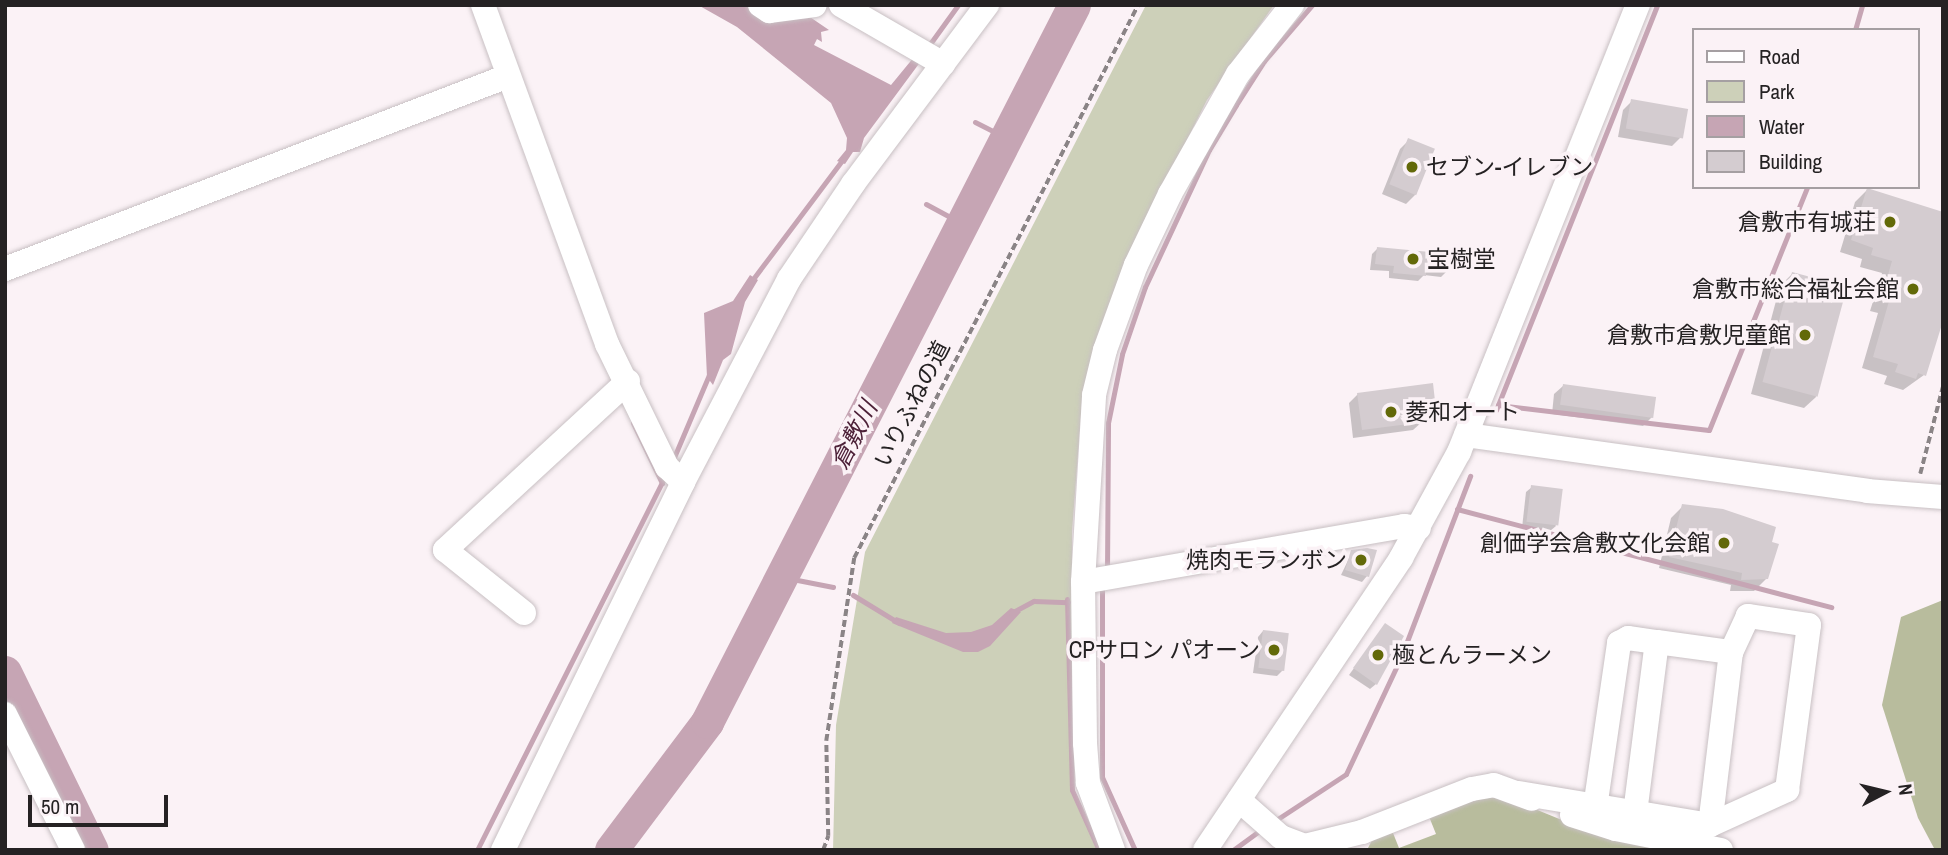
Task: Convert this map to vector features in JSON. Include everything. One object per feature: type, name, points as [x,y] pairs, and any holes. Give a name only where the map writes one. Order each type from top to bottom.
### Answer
[{"type":"street","points":[[483,5],[607,344],[674,474]]},
{"type":"street","points":[[760,5],[769,10],[815,5]]},
{"type":"street","points":[[841,5],[929,56]]},
{"type":"street","points":[[503,850],[674,474],[789,279],[929,56],[987,5]]},
{"type":"street","points":[[1113,850],[1088,783],[1095,581],[1093,406],[1114,325],[1136,264],[1205,128],[1238,74],[1292,5]]},
{"type":"street","points":[[1205,850],[1419,528],[1466,435],[1638,5]]},
{"type":"street","points":[[5,269],[508,76]]},
{"type":"street","points":[[524,613],[445,550],[628,381]]},
{"type":"street","points":[[1466,435],[1867,491],[1915,493],[1943,498]]},
{"type":"street","points":[[1095,581],[1404,526],[1419,528]]},
{"type":"street","points":[[1518,793],[1710,825],[1787,790],[1808,625],[1748,616],[1731,652],[1710,825]]},
{"type":"street","points":[[1596,801],[1619,643],[1628,638],[1731,652]]},
{"type":"street","points":[[1635,813],[1657,642]]},
{"type":"street","points":[[5,714],[74,850]]},
{"type":"street","points":[[1239,800],[1292,844],[1319,846],[1472,789],[1494,785],[1616,830],[1721,850]]},
{"type":"path","name":"いりふねの道","points":[[823,850],[828,836],[825,741],[854,558],[1138,5]]},
{"type":"path","points":[[1915,493],[1943,386]]},
{"type":"green space","points":[[1146,5],[1274,5],[1207,100],[1122,269],[1082,402],[1072,532],[1072,756],[1074,789],[1097,850],[833,850],[836,725],[865,552]]},
{"type":"green space","points":[[1943,600],[1943,850],[1935,850],[1918,818],[1882,705],[1901,617]]},
{"type":"green space","points":[[1491,791],[1574,825],[1679,850],[1367,850],[1372,840],[1391,828],[1399,848],[1436,834],[1428,814]]},
{"type":"water","points":[[698,5],[750,5],[804,13],[829,30],[821,32],[822,42],[817,39],[814,45],[891,85],[914,57],[921,61],[864,138],[860,152],[853,152],[845,164],[837,161],[846,150],[847,138],[831,103],[737,27]]},
{"type":"water","points":[[750,275],[758,280],[745,302],[731,354],[723,360],[713,385],[707,377],[704,313],[733,301]]},
{"type":"water","points":[[1011,608],[1021,612],[990,646],[978,652],[963,652],[892,623],[896,617],[946,633],[971,632],[992,625]]},
{"type":"building","points":[[1631,99],[1688,109],[1683,139],[1626,129]]},
{"type":"building","name":"セブン-イレブン","points":[[1408,138],[1435,149],[1416,195],[1389,184]]},
{"type":"building","name":"倉敷市総合福祉会館","points":[[1867,189],[1943,212],[1943,321],[1926,376],[1918,373],[1916,379],[1895,372],[1898,364],[1873,357],[1889,301],[1881,299],[1892,261],[1871,255],[1873,248],[1851,240]]},
{"type":"building","name":"宝樹堂","points":[[1377,247],[1451,254],[1449,272],[1426,270],[1426,276],[1393,273],[1394,266],[1375,264]]},
{"type":"building","points":[[1792,272],[1847,287],[1818,397],[1762,382]]},
{"type":"building","name":"菱和オート","points":[[1433,383],[1435,401],[1422,403],[1424,422],[1362,430],[1357,393]]},
{"type":"building","points":[[1563,384],[1656,397],[1653,418],[1560,405]]},
{"type":"building","points":[[1531,485],[1563,489],[1558,526],[1526,522]]},
{"type":"building","name":"創価学会倉敷文化会館","points":[[1682,504],[1723,509],[1776,527],[1772,542],[1779,544],[1768,579],[1741,580],[1742,573],[1669,557]]},
{"type":"building","name":"焼肉モランボン","points":[[1351,550],[1377,550],[1369,577],[1345,570]]},
{"type":"building","name":"極とんラーメン","points":[[1385,623],[1404,636],[1377,685],[1353,668]]},
{"type":"building","name":"CPサロン パオーン","points":[[1263,630],[1289,633],[1284,671],[1258,668]]},
{"type":"waterway","points":[[927,48],[958,5]]},
{"type":"waterway","name":"倉敷川","points":[[611,850],[707,722],[1074,5]]},
{"type":"waterway","points":[[1107,572],[1108,423],[1122,354],[1145,287],[1209,150],[1264,61],[1312,5]]},
{"type":"waterway","points":[[1498,405],[1657,5]]},
{"type":"waterway","points":[[1856,28],[1862,5]]},
{"type":"waterway","points":[[975,122],[1007,138]]},
{"type":"waterway","points":[[750,283],[843,159]]},
{"type":"waterway","points":[[1496,410],[1498,405],[1709,430],[1806,189]]},
{"type":"waterway","points":[[926,204],[963,224]]},
{"type":"waterway","points":[[672,462],[709,375]]},
{"type":"waterway","points":[[633,423],[662,483]]},
{"type":"waterway","points":[[477,850],[666,474]]},
{"type":"waterway","points":[[1273,822],[1346,774],[1401,657],[1470,476]]},
{"type":"waterway","points":[[1457,509],[1831,607]]},
{"type":"waterway","points":[[782,577],[833,587]]},
{"type":"waterway","points":[[1102,584],[1102,777],[1135,850]]},
{"type":"waterway","points":[[853,595],[899,623]]},
{"type":"waterway","points":[[1067,599],[1072,790],[1099,850]]},
{"type":"waterway","points":[[1011,613],[1034,601],[1068,602]]},
{"type":"waterway","points":[[5,672],[92,850]]},
{"type":"waterway","points":[[1233,850],[1262,829]]},
{"type":"place","name":"セブン-イレブン","points":[[1412,167]]},
{"type":"place","name":"倉敷市有城荘","points":[[1890,222]]},
{"type":"place","name":"宝樹堂","points":[[1413,259]]},
{"type":"place","name":"倉敷市総合福祉会館","points":[[1913,289]]},
{"type":"place","name":"倉敷市倉敷児童館","points":[[1805,335]]},
{"type":"place","name":"菱和オート","points":[[1391,412]]},
{"type":"place","name":"創価学会倉敷文化会館","points":[[1724,543]]},
{"type":"place","name":"焼肉モランボン","points":[[1361,560]]},
{"type":"place","name":"CPサロン パオーン","points":[[1274,650]]},
{"type":"place","name":"極とんラーメン","points":[[1378,655]]}]
